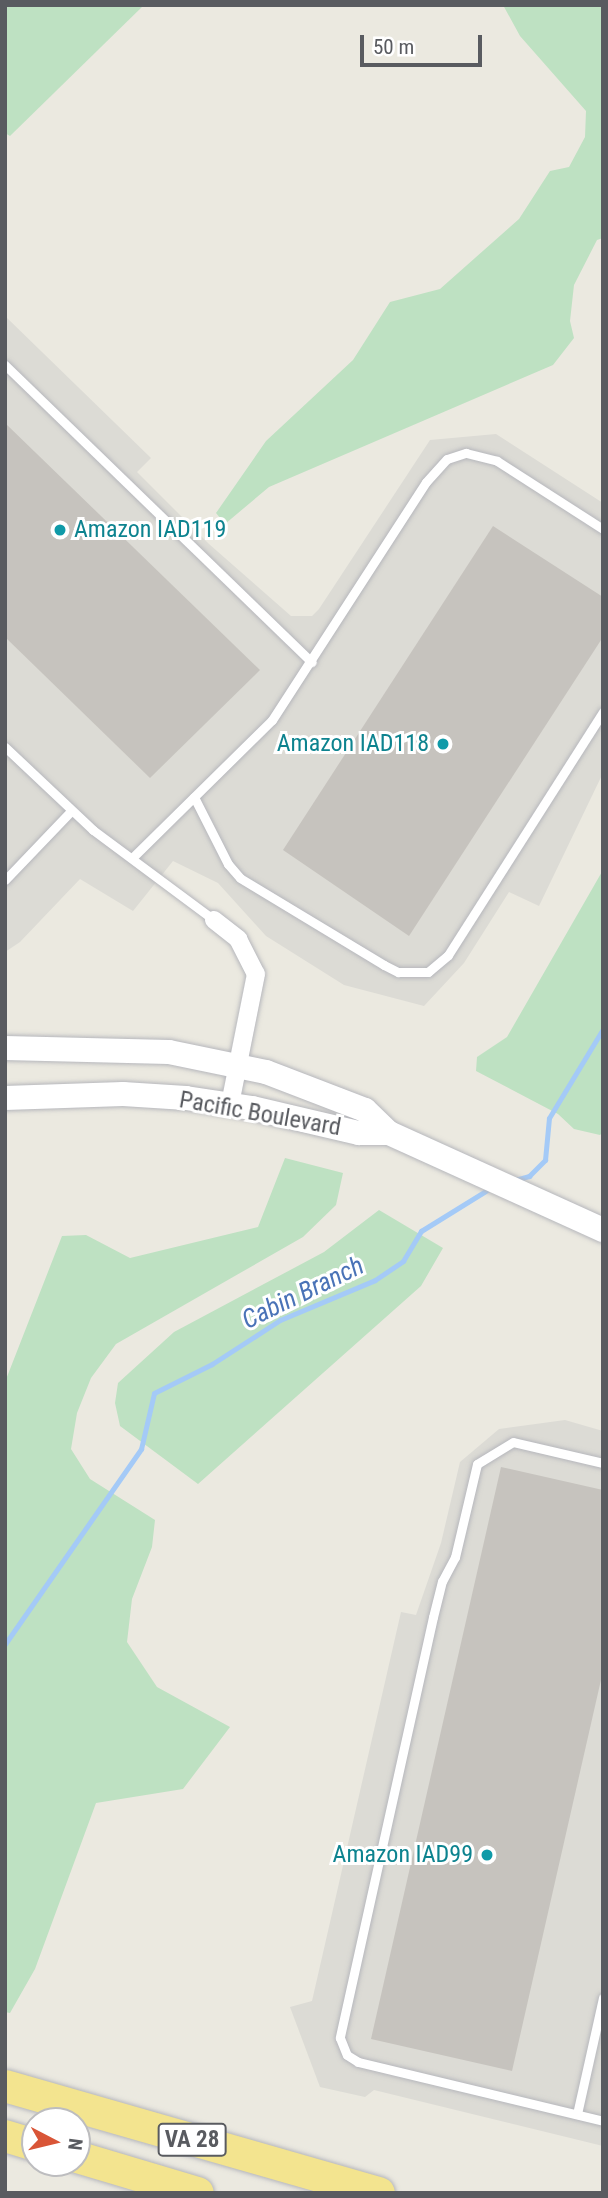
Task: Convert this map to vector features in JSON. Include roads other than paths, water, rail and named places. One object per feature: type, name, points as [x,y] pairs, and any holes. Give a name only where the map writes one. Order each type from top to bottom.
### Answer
[{"type":"highway","name":"VA 28","points":[[5,2087],[379,2193]]},
{"type":"highway","name":"VA 28","points":[[91,2161],[198,2193]]},
{"type":"main road","name":"Pacific Boulevard","points":[[5,1048],[157,1051],[240,1065],[365,1111],[389,1132],[603,1230]]},
{"type":"main road","name":"Pacific Boulevard","points":[[5,1098],[123,1094],[230,1104],[359,1133],[389,1132]]},
{"type":"street","points":[[214,920],[238,939],[256,974],[240,1065],[230,1104]]},
{"type":"lane","points":[[5,366],[312,662]]},
{"type":"lane","points":[[133,857],[272,720],[426,482],[447,459],[466,453],[497,461],[603,529]]},
{"type":"lane","points":[[194,797],[240,878],[384,965],[398,972],[428,972],[448,956],[603,712]]},
{"type":"lane","points":[[5,747],[71,811],[214,920]]},
{"type":"lane","points":[[5,880],[71,811]]},
{"type":"lane","points":[[603,1463],[513,1442],[477,1464],[455,1557],[442,1581],[433,1617],[340,2022],[347,2055],[358,2062],[603,2120]]},
{"type":"lane","points":[[577,2115],[603,1998]]},
{"type":"waterway","name":"Cabin Branch","points":[[515,1180],[529,1176],[545,1160],[549,1118],[603,1029]]},
{"type":"waterway","name":"Cabin Branch","points":[[5,1644],[141,1449],[154,1393],[212,1364],[280,1320],[375,1280],[403,1261],[421,1231],[489,1189]]},
{"type":"place","name":"Amazon IAD119","points":[[60,530]]},
{"type":"place","name":"Amazon IAD118","points":[[443,744]]},
{"type":"place","name":"Amazon IAD99","points":[[487,1855]]}]
